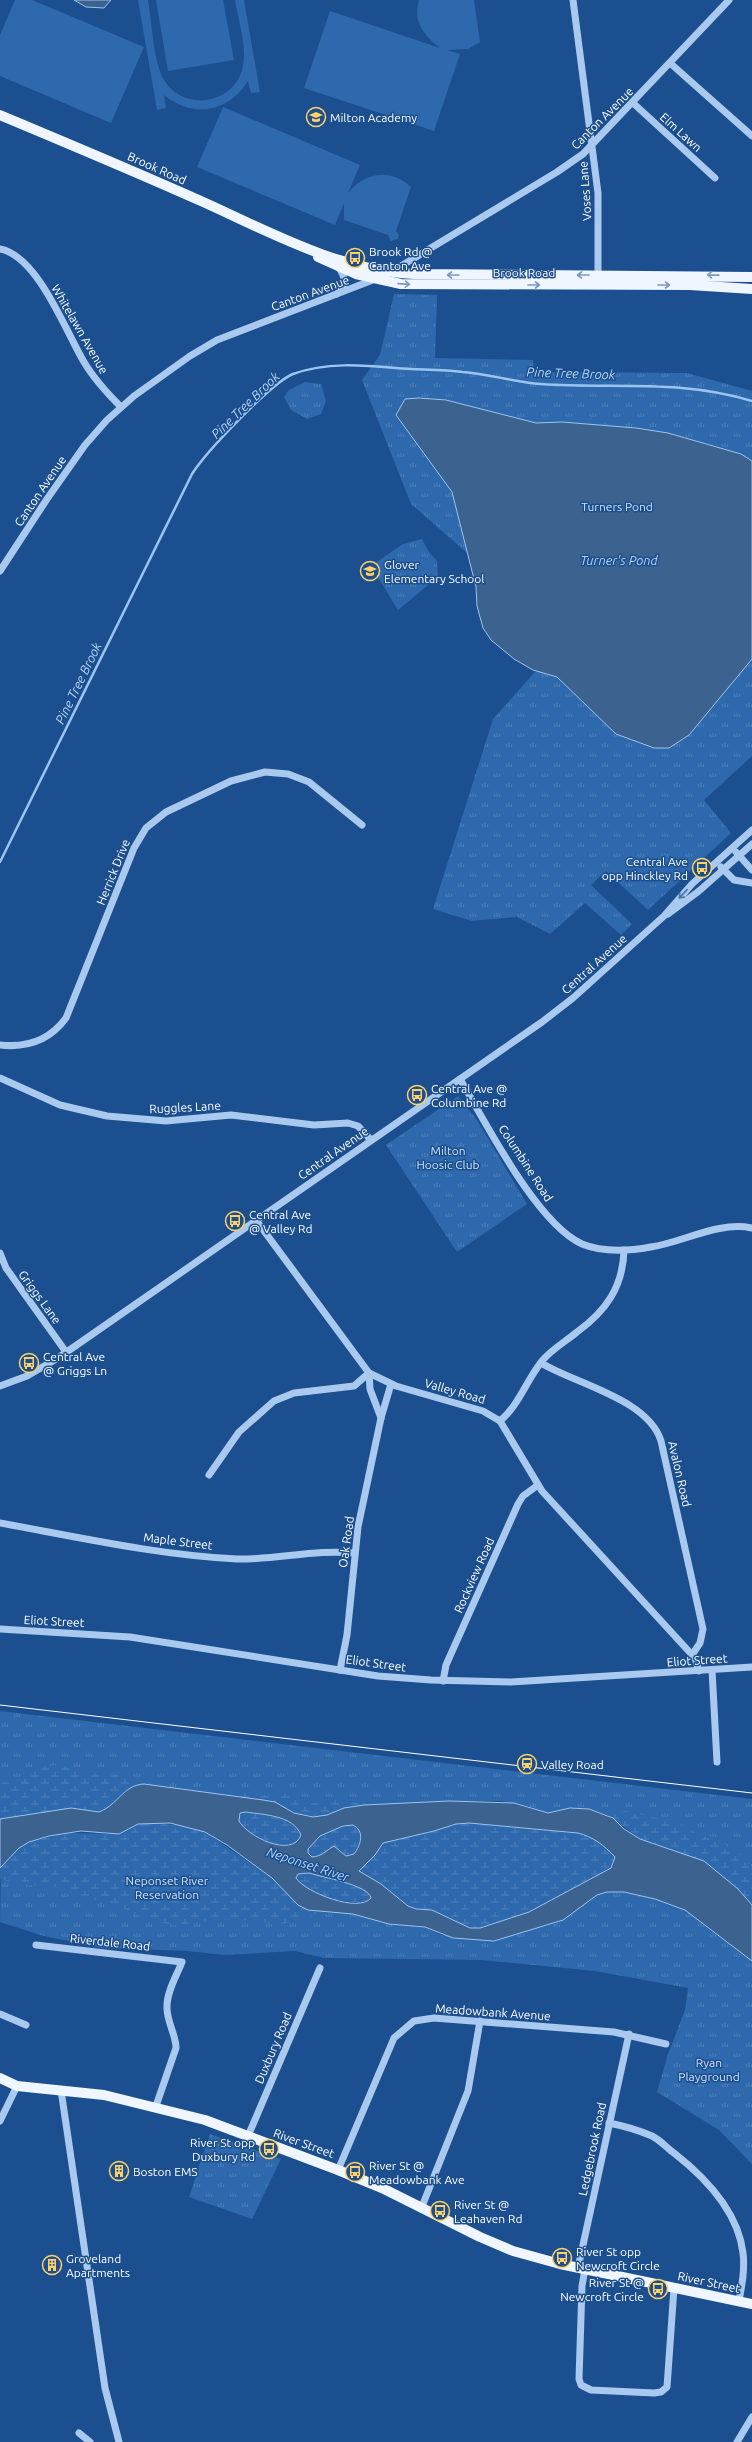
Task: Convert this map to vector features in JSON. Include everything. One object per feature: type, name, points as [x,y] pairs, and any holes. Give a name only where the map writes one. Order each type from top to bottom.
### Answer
[{"type":"main road","name":"Brook Road","points":[[0,115],[118,164],[303,247],[360,266],[390,273],[598,280],[752,289]]},
{"type":"main road","name":"Brook Road","points":[[303,247],[339,268],[376,280],[410,284],[752,277]]},
{"type":"main road","name":"River Street","points":[[0,2078],[17,2086],[104,2095],[156,2106],[205,2120],[382,2188],[502,2247],[582,2268],[752,2304]]},
{"type":"street","name":"Voses Lane","points":[[573,0],[599,201],[598,280]]},
{"type":"street","name":"Canton Avenue","points":[[0,571],[3,560],[82,449],[121,407],[207,346],[256,324],[376,280],[557,172],[592,146],[729,0]]},
{"type":"street","points":[[670,63],[752,136]]},
{"type":"street","name":"Elm Lawn","points":[[633,103],[715,178]]},
{"type":"street","name":"Whitelawn Avenue","points":[[0,248],[17,257],[43,288],[66,325],[85,364],[97,381],[121,407]]},
{"type":"street","points":[[337,295],[344,284],[344,276],[339,268]]},
{"type":"street","name":"Herrick Drive","points":[[0,1046],[18,1046],[38,1041],[50,1034],[66,1018],[134,848],[146,828],[166,812],[240,777],[273,772],[295,776],[316,786],[362,825]]},
{"type":"street","name":"Central Avenue","points":[[664,916],[682,894],[752,830]]},
{"type":"street","name":"Central Avenue","points":[[0,1386],[27,1376],[66,1352],[568,1003],[664,916],[688,900],[752,844]]},
{"type":"street","points":[[732,848],[752,870]]},
{"type":"street","points":[[716,862],[736,881],[752,883]]},
{"type":"street","name":"Ruggles Lane","points":[[0,1078],[60,1104],[107,1116],[160,1121],[231,1115],[314,1125],[348,1123],[358,1126],[371,1140]]},
{"type":"street","name":"Columbine Road","points":[[460,1079],[523,1184],[556,1225],[583,1244],[598,1249],[624,1250],[657,1246],[727,1227],[752,1228]]},
{"type":"street","name":"Valley Road","points":[[256,1220],[369,1373],[391,1384],[477,1408],[500,1421],[538,1485],[692,1655],[697,1662],[698,1671]]},
{"type":"street","points":[[500,1421],[513,1408],[540,1363],[556,1347],[590,1322],[607,1303],[620,1281],[624,1250]]},
{"type":"street","name":"Griggs Lane","points":[[0,1253],[6,1268],[66,1352]]},
{"type":"street","name":"Avalon Road","points":[[540,1363],[634,1408],[648,1418],[656,1429],[661,1441],[703,1629],[700,1643],[692,1655]]},
{"type":"street","points":[[369,1373],[370,1389],[381,1418]]},
{"type":"street","points":[[209,1475],[239,1432],[274,1401],[294,1393],[354,1386],[369,1373]]},
{"type":"street","name":"Oak Road","points":[[340,1670],[347,1634],[355,1553],[381,1418],[391,1384]]},
{"type":"street","name":"Rockview Road","points":[[443,1681],[446,1665],[518,1504],[523,1496],[538,1485]]},
{"type":"street","name":"Maple Street","points":[[0,1523],[121,1545],[229,1558],[328,1552],[355,1553]]},
{"type":"street","name":"Eliot Street","points":[[0,1629],[130,1637],[388,1677],[443,1681],[511,1682],[752,1667]]},
{"type":"street","points":[[712,1670],[717,1762]]},
{"type":"street","name":"Riverdale Road","points":[[36,1945],[182,1962],[167,2006],[176,2040],[176,2048],[156,2106]]},
{"type":"street","name":"Duxbury Road","points":[[248,2136],[320,1968]]},
{"type":"street","points":[[0,2014],[26,2025]]},
{"type":"street","name":"Meadowbank Avenue","points":[[338,2170],[389,2047],[399,2033],[414,2021],[434,2018],[629,2034],[666,2044]]},
{"type":"street","points":[[421,2208],[468,2091],[480,2021]]},
{"type":"street","name":"Ledgebrook Road","points":[[629,2034],[609,2123],[582,2268],[579,2375],[581,2385],[587,2389],[654,2393],[664,2390],[669,2380],[674,2288]]},
{"type":"street","points":[[0,2121],[17,2086]]},
{"type":"street","points":[[61,2090],[105,2388],[119,2442]]},
{"type":"street","points":[[609,2123],[629,2127],[654,2137],[693,2168],[714,2190],[730,2215],[742,2245],[744,2268],[739,2301]]},
{"type":"street","points":[[737,2442],[752,2417]]},
{"type":"street","points":[[78,2433],[90,2442]]},
{"type":"green space","points":[[15,0],[32,0],[144,47],[111,123],[0,76],[0,35]]},
{"type":"green space","points":[[138,0],[148,0],[157,63],[164,80],[173,90],[184,97],[196,100],[208,100],[220,96],[231,89],[238,79],[243,66],[244,50],[242,33],[235,0],[244,0],[260,92],[251,93],[248,81],[231,100],[210,109],[187,107],[175,103],[164,95],[166,108],[157,110]]},
{"type":"green space","points":[[156,0],[223,0],[234,60],[168,71]]},
{"type":"green space","points":[[419,0],[474,0],[480,42],[468,49],[447,50],[460,54],[434,131],[304,88],[330,11],[440,48],[429,39],[421,28],[417,15]]},
{"type":"green space","points":[[223,107],[360,165],[348,193],[362,181],[378,175],[395,177],[411,187],[396,231],[399,235],[398,239],[391,241],[388,235],[344,220],[344,203],[335,225],[197,167]]},
{"type":"green space","name":"Turners Pond","points":[[394,294],[437,295],[435,358],[533,360],[534,372],[687,373],[752,391],[752,756],[704,800],[731,833],[648,910],[606,871],[591,885],[632,924],[621,935],[585,903],[550,934],[517,917],[472,921],[433,909],[493,719],[565,638],[411,504],[362,380],[380,355]]},
{"type":"green space","points":[[305,382],[321,384],[326,401],[321,414],[307,419],[291,410],[284,397],[289,390]]},
{"type":"green space","points":[[422,539],[429,552],[437,561],[438,577],[398,610],[371,566],[403,544]]},
{"type":"green space","name":"Milton Hoosic Club","points":[[458,1096],[477,1120],[527,1204],[457,1252],[386,1145]]},
{"type":"green space","points":[[0,1711],[752,1799],[752,1905],[747,1899],[608,1815],[589,1809],[548,1813],[524,1805],[501,1801],[449,1801],[344,1808],[239,1798],[144,1784],[75,1808],[0,1819]]},
{"type":"green space","points":[[56,1765],[91,1773],[116,1774],[144,1784],[137,1785],[126,1791],[106,1809],[99,1812],[71,1808],[0,1819],[0,1783],[15,1781],[30,1770]]},
{"type":"green space","points":[[236,1792],[266,1795],[282,1793],[298,1800],[315,1803],[344,1799],[364,1805],[344,1808],[327,1815],[313,1817],[294,1813],[275,1802],[226,1796]]},
{"type":"green space","points":[[625,1811],[679,1823],[697,1834],[723,1843],[744,1858],[752,1867],[752,1905],[738,1889],[704,1861],[640,1839],[608,1815]]},
{"type":"green space","points":[[246,1812],[285,1820],[297,1828],[301,1835],[296,1842],[289,1845],[280,1845],[260,1838],[251,1833],[239,1821],[241,1813]]},
{"type":"green space","points":[[151,1823],[188,1826],[205,1832],[272,1878],[298,1905],[318,1912],[309,1918],[281,1924],[230,1919],[176,1925],[150,1921],[114,1904],[89,1899],[63,1888],[20,1884],[0,1879],[0,1868],[19,1848],[29,1842],[66,1833],[119,1834],[138,1824]]},
{"type":"green space","points":[[469,1823],[578,1833],[598,1842],[615,1857],[611,1868],[529,1912],[480,1928],[470,1928],[432,1910],[416,1909],[408,1906],[381,1884],[359,1871],[375,1855],[383,1843],[434,1831],[456,1824]]},
{"type":"green space","points":[[353,1825],[359,1831],[361,1838],[354,1854],[346,1856],[339,1849],[331,1848],[320,1856],[312,1857],[308,1853],[308,1849],[320,1836],[343,1826]]},
{"type":"green space","name":"Neponset River Reservation","points":[[1,1868],[353,1914],[389,1924],[425,1927],[441,1935],[494,1941],[587,1902],[597,1895],[607,1892],[624,1892],[655,1899],[685,1910],[752,1961],[752,2164],[719,2130],[657,2092],[667,2057],[685,2010],[688,1988],[595,1971],[481,1960],[324,1958],[295,1951],[224,1955],[188,1951],[100,1948],[40,1935],[0,1922]]},
{"type":"green space","points":[[309,1873],[353,1885],[368,1893],[371,1898],[365,1902],[353,1902],[321,1896],[307,1889],[295,1878],[298,1874]]},
{"type":"green space","points":[[210,2134],[281,2159],[252,2219],[189,2197]]},
{"type":"water","points":[[74,0],[111,0],[104,8],[86,7]]},
{"type":"water","name":"Turner's Pond","points":[[419,398],[446,400],[536,423],[562,422],[636,428],[668,433],[741,454],[752,461],[752,659],[689,735],[669,748],[654,748],[616,734],[557,677],[533,670],[514,659],[491,640],[483,628],[477,606],[476,587],[452,492],[396,415],[405,399]]},
{"type":"water","name":"Neponset River","points":[[144,1784],[275,1802],[294,1813],[313,1817],[327,1815],[344,1808],[364,1805],[449,1801],[514,1803],[548,1813],[570,1808],[589,1809],[613,1818],[624,1829],[640,1839],[704,1861],[738,1889],[752,1905],[752,1961],[685,1910],[655,1899],[624,1892],[607,1892],[597,1895],[563,1920],[494,1941],[453,1938],[425,1927],[389,1924],[353,1914],[308,1910],[298,1905],[272,1878],[227,1845],[205,1832],[170,1823],[138,1824],[119,1834],[81,1831],[49,1836],[29,1842],[19,1848],[0,1868],[0,1819],[71,1808],[99,1812],[106,1809],[126,1791],[137,1785]],"holes":[[[246,1812],[277,1817],[292,1823],[301,1835],[296,1842],[289,1845],[270,1843],[251,1833],[244,1827],[239,1821],[240,1813]],[[469,1823],[578,1833],[598,1842],[615,1857],[611,1868],[529,1912],[480,1928],[470,1928],[432,1910],[416,1909],[408,1906],[381,1884],[359,1871],[375,1855],[383,1843],[434,1831],[456,1824]],[[353,1825],[359,1831],[361,1838],[354,1854],[346,1856],[334,1846],[316,1856],[312,1857],[308,1853],[308,1849],[320,1836],[343,1826]],[[309,1873],[354,1885],[368,1893],[371,1898],[365,1902],[356,1903],[333,1899],[310,1890],[296,1878],[298,1874]]]},
{"type":"waterway","name":"Pine Tree Brook","points":[[0,862],[192,474],[224,435],[270,390],[283,380],[293,374],[305,370],[344,365],[370,366],[454,371],[541,384],[672,387],[725,394],[752,401]]},
{"type":"tram line","points":[[0,1705],[752,1793]]},
{"type":"place","name":"Milton Academy","points":[[316,117]]},
{"type":"place","name":"Brook Rd @ Canton Ave","points":[[355,258]]},
{"type":"place","name":"Glover Elementary School","points":[[370,571]]},
{"type":"place","name":"Central Ave opp Hinckley Rd","points":[[702,868]]},
{"type":"place","name":"Central Ave @ Columbine Rd","points":[[417,1095]]},
{"type":"place","name":"Central Ave @ Valley Rd","points":[[235,1221]]},
{"type":"place","name":"Central Ave @ Griggs Ln","points":[[29,1363]]},
{"type":"place","name":"Valley Road","points":[[527,1764]]},
{"type":"place","name":"River St opp Duxbury Rd","points":[[269,2149]]},
{"type":"place","name":"Boston EMS","points":[[119,2171]]},
{"type":"place","name":"River St @ Meadowbank Ave","points":[[355,2172]]},
{"type":"place","name":"River St @ Leahaven Rd","points":[[440,2211]]},
{"type":"place","name":"River St opp Newcroft Circle","points":[[562,2258]]},
{"type":"place","name":"Groveland Apartments","points":[[52,2265]]},
{"type":"place","name":"River St @ Newcroft Circle","points":[[658,2289]]},
{"type":"park label","name":"Ryan Playground","points":[[709,2069]]}]
